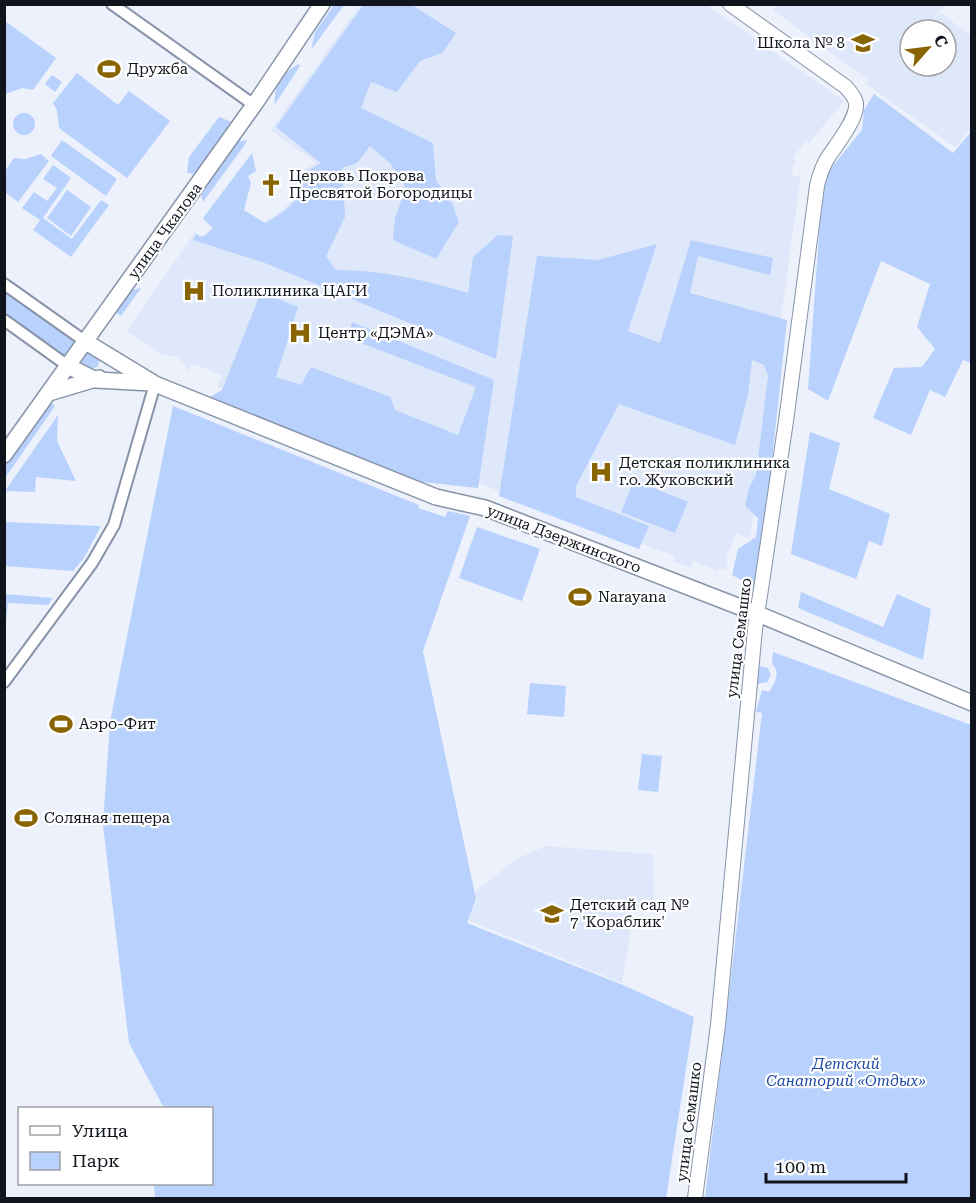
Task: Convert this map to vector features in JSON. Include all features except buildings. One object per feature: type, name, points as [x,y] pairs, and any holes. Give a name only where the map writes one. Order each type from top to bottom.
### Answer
[{"type":"main road","name":"улица Чкалова","points":[[4,455],[254,105],[322,4]]},
{"type":"main road","name":"улица Дзержинского","points":[[86,342],[155,384],[436,498],[485,508],[758,614],[972,703]]},
{"type":"main road","points":[[96,380],[108,369],[107,356]]},
{"type":"main road","name":"улица Дзержинского","points":[[68,366],[96,380]]},
{"type":"main road","name":"улица Дзержинского","points":[[49,393],[96,380],[155,384]]},
{"type":"street","points":[[112,4],[254,105]]},
{"type":"street","name":"улица Семашко","points":[[695,1198],[718,1025],[758,614],[817,186],[820,172],[855,113],[856,104],[846,87],[730,4]]},
{"type":"street","points":[[4,284],[86,342]]},
{"type":"street","points":[[4,320],[68,366]]},
{"type":"street","points":[[4,682],[92,562],[114,525],[155,384]]},
{"type":"shaded area","points":[[360,5],[707,5],[844,101],[809,143],[806,141],[793,158],[796,161],[790,170],[793,171],[792,177],[801,175],[750,539],[736,533],[726,558],[728,560],[726,570],[719,568],[718,571],[694,561],[691,568],[673,561],[675,556],[218,387],[222,375],[193,364],[189,371],[181,360],[174,356],[163,355],[127,331],[195,232],[204,235],[212,227],[204,221],[220,200],[253,222],[264,222],[293,200],[300,189],[295,186],[297,174],[316,163],[271,130]]},
{"type":"shaded area","points":[[777,5],[946,5],[934,18],[898,18],[898,78],[958,78],[958,26],[971,36],[971,129],[955,147],[866,84],[868,80],[773,10]]},
{"type":"shaded area","points":[[941,13],[948,18],[935,18]]},
{"type":"shaded area","name":"Детский сад № 7 'Кораблик'","points":[[545,846],[653,854],[654,909],[634,908],[622,983],[468,920],[477,899],[475,892],[515,860]]},
{"type":"green space","points":[[364,4],[412,5],[456,33],[442,53],[420,61],[397,92],[371,82],[361,108],[433,143],[436,180],[452,203],[459,222],[436,259],[393,240],[395,218],[406,188],[390,163],[370,146],[357,163],[342,168],[345,217],[326,256],[336,270],[403,277],[468,293],[473,257],[498,235],[513,236],[496,359],[265,263],[193,240],[196,234],[200,237],[205,236],[213,228],[203,218],[252,153],[256,171],[248,176],[251,183],[244,210],[265,223],[286,209],[299,196],[302,190],[298,184],[301,175],[321,163],[276,127]]},
{"type":"green space","points":[[334,5],[344,5],[311,50],[315,32]]},
{"type":"green space","points":[[5,21],[56,58],[33,90],[22,88],[5,94]]},
{"type":"green space","points":[[298,64],[300,66],[275,104],[277,85],[288,71]]},
{"type":"green space","points":[[77,73],[118,105],[129,91],[170,121],[127,178],[59,128],[57,110],[53,103]]},
{"type":"green space","points":[[52,75],[62,82],[55,92],[45,84]]},
{"type":"green space","points":[[874,94],[953,153],[971,132],[971,363],[963,360],[945,397],[930,390],[911,435],[873,418],[894,368],[922,367],[935,349],[917,327],[930,284],[881,261],[828,401],[808,389],[823,178],[862,130],[864,110]]},
{"type":"green space","points":[[24,113],[32,116],[35,124],[32,132],[24,135],[16,132],[13,124],[16,116]]},
{"type":"green space","points":[[219,117],[234,123],[197,174],[187,173],[189,157]]},
{"type":"green space","points":[[62,140],[117,179],[106,196],[51,156]]},
{"type":"green space","points":[[247,140],[203,202],[201,195],[203,190],[237,142]]},
{"type":"green space","points":[[41,154],[49,161],[18,202],[5,192],[5,171],[14,158],[25,159]]},
{"type":"green space","points":[[53,165],[71,178],[43,218],[72,239],[101,200],[109,205],[71,257],[33,230],[40,220],[22,208],[34,192],[47,201],[57,188],[43,179]]},
{"type":"green space","points":[[67,190],[91,207],[71,236],[47,218]]},
{"type":"green space","points":[[691,240],[773,258],[770,275],[698,256],[690,293],[787,320],[758,589],[732,575],[738,549],[756,537],[758,518],[745,506],[749,488],[756,475],[768,376],[764,365],[752,360],[748,394],[735,445],[619,404],[576,486],[576,497],[649,526],[639,549],[499,496],[537,256],[598,260],[657,244],[628,331],[660,343]]},
{"type":"green space","points":[[141,288],[121,316],[115,312],[132,290]]},
{"type":"green space","points":[[5,289],[76,340],[64,356],[5,313]]},
{"type":"green space","points":[[261,292],[298,307],[276,377],[301,385],[311,367],[390,397],[395,410],[458,435],[476,387],[348,338],[352,322],[494,380],[478,488],[414,481],[205,400],[222,390]]},
{"type":"green space","points":[[86,349],[100,357],[98,366],[89,371],[79,362]]},
{"type":"green space","points":[[50,402],[55,406],[5,478],[5,465]]},
{"type":"green space","points":[[173,406],[419,505],[418,508],[445,517],[448,511],[470,516],[423,651],[476,899],[467,923],[625,986],[694,1017],[666,1198],[155,1198],[154,1185],[213,1185],[213,1107],[163,1107],[129,1043],[103,825],[110,722]]},
{"type":"green space","points":[[58,415],[57,441],[76,481],[36,477],[35,492],[5,491]]},
{"type":"green space","points":[[810,432],[840,443],[829,489],[890,514],[882,546],[869,541],[856,579],[791,554]]},
{"type":"green space","points":[[634,480],[688,502],[675,533],[621,512]]},
{"type":"green space","points":[[5,522],[101,526],[84,558],[73,571],[5,566]]},
{"type":"green space","points":[[477,527],[540,549],[522,601],[459,578]]},
{"type":"green space","points":[[801,592],[883,627],[897,594],[931,609],[923,660],[798,608]]},
{"type":"green space","points":[[5,594],[53,598],[48,605],[8,603],[5,631]]},
{"type":"green space","name":"Детский Санаторий «Отдых»","points":[[773,652],[971,725],[971,1198],[705,1198],[762,713],[756,712],[762,690],[769,692],[776,678],[776,670],[772,664]]},
{"type":"green space","points":[[760,666],[768,668],[771,675],[767,682],[757,684],[754,679],[755,670]]},
{"type":"green space","points":[[530,683],[566,686],[564,717],[527,714]]},
{"type":"green space","points":[[642,754],[662,756],[658,792],[638,790]]},
{"type":"place","name":"Школа № 8","points":[[863,43]]},
{"type":"place","name":"Дружба","points":[[109,69]]},
{"type":"place","name":"Церковь Покрова Пресвятой Богородицы","points":[[271,185]]},
{"type":"place","name":"Поликлиника ЦАГИ","points":[[194,291]]},
{"type":"place","name":"Центр «ДЭМА»","points":[[300,333]]},
{"type":"place","name":"Детская поликлиника г.о. Жуковский","points":[[601,472]]},
{"type":"place","name":"Narayana","points":[[580,597]]},
{"type":"place","name":"Аэро-Фит","points":[[61,724]]},
{"type":"place","name":"Соляная пещера","points":[[26,818]]},
{"type":"place","name":"Детский сад № 7 'Кораблик'","points":[[552,914]]}]
